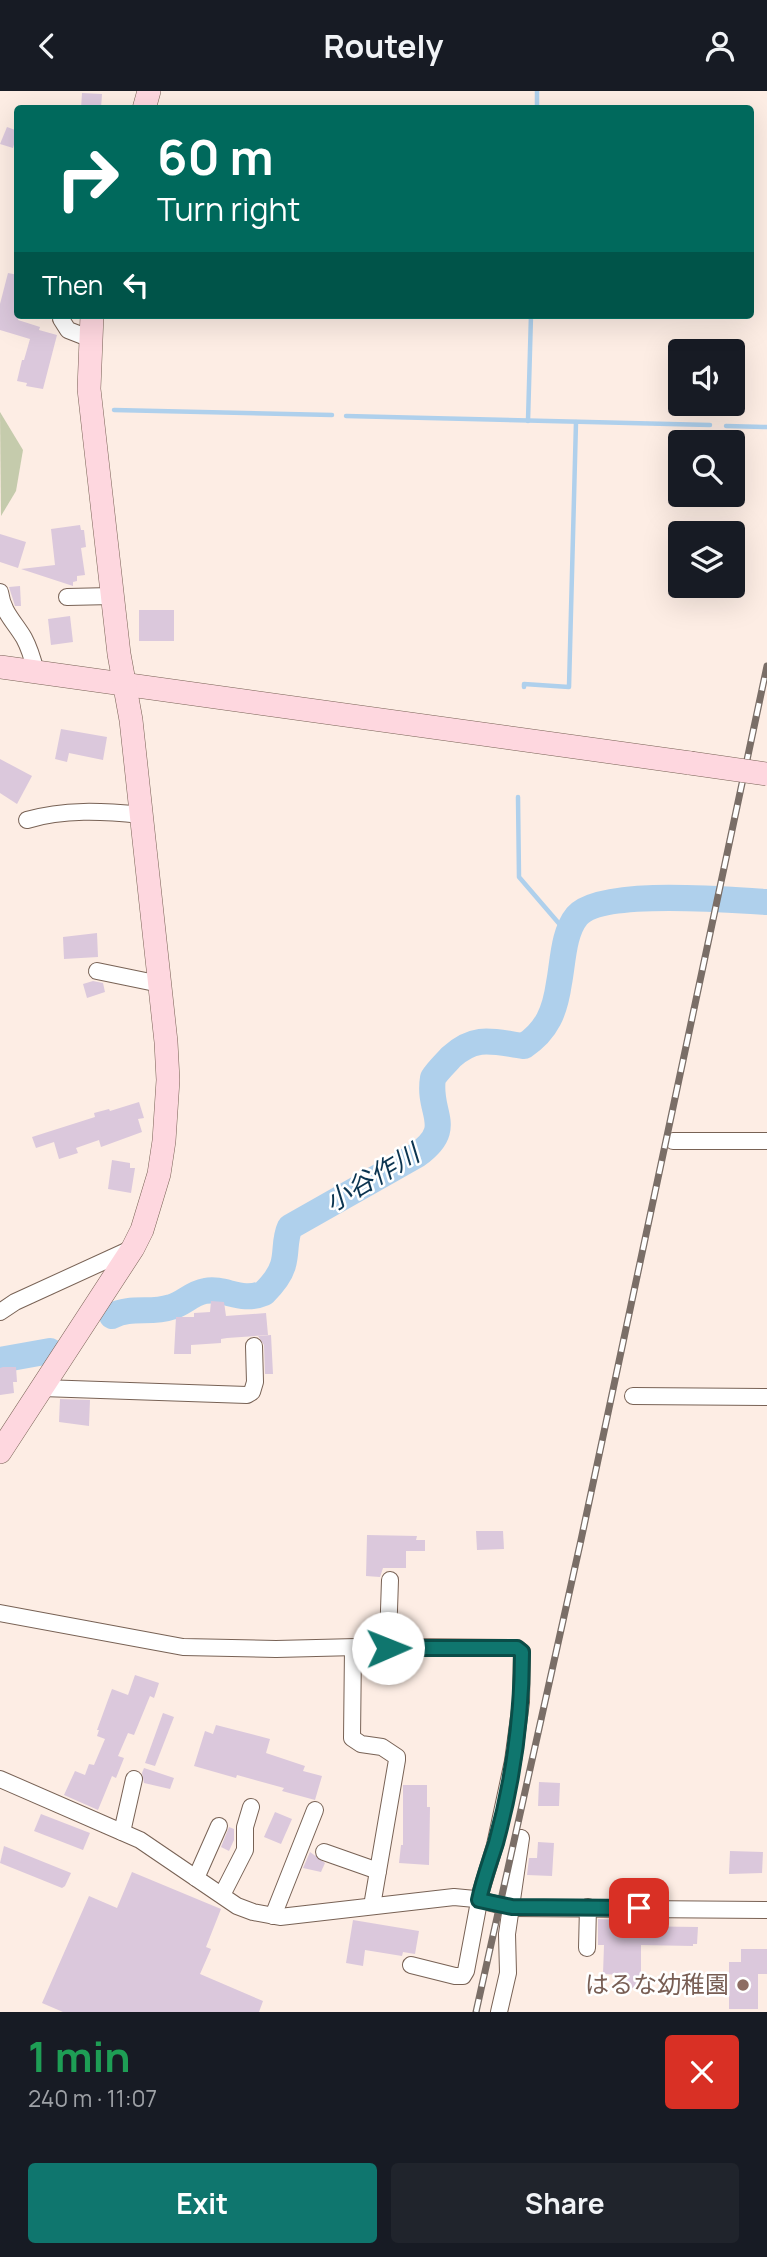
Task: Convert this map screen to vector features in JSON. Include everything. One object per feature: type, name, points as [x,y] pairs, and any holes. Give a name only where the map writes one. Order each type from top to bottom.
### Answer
[{"type":"street","points":[[61,319],[68,330],[91,339]]},
{"type":"street","points":[[0,1452],[133,1248],[153,1196],[164,1141],[168,1080],[160,984],[131,720],[112,596],[89,389],[92,319]]},
{"type":"street","points":[[0,592],[2,608],[32,653],[36,672]]},
{"type":"street","points":[[67,597],[112,596]]},
{"type":"street","points":[[0,667],[767,774]]},
{"type":"street","points":[[27,820],[68,812],[141,815]]},
{"type":"street","points":[[97,971],[160,984]]},
{"type":"street","points":[[673,1141],[767,1141]]},
{"type":"street","points":[[0,1312],[15,1302],[133,1248]]},
{"type":"street","points":[[42,1388],[247,1395],[252,1392],[255,1384],[254,1346]]},
{"type":"street","points":[[633,1396],[767,1397]]},
{"type":"street","points":[[390,1580],[388,1640],[397,1646]]},
{"type":"street","points":[[0,1613],[183,1647],[397,1646],[517,1648],[522,1652],[520,1711],[513,1761],[463,1976],[411,1965]]},
{"type":"street","points":[[353,1648],[352,1738],[361,1744],[382,1747],[397,1756],[372,1906]]},
{"type":"street","points":[[0,1779],[141,1840],[237,1906],[273,1916],[438,1898],[479,1900],[512,1907],[767,1910]]},
{"type":"street","points":[[122,1832],[134,1779]]},
{"type":"street","points":[[222,1895],[245,1850],[245,1827],[251,1807]]},
{"type":"street","points":[[273,1916],[315,1810]]},
{"type":"street","points":[[196,1878],[219,1826]]},
{"type":"street","points":[[499,2012],[508,1973],[507,1934],[521,1838]]},
{"type":"street","points":[[324,1852],[378,1871]]},
{"type":"street","points":[[587,1948],[588,1907]]},
{"type":"green space","points":[[0,412],[23,450],[16,491],[1,516]]},
{"type":"building","points":[[82,93],[102,94],[101,105],[81,105]]},
{"type":"building","points":[[7,127],[14,130],[13,148],[0,144]]},
{"type":"building","points":[[8,273],[14,274],[14,319],[57,335],[43,389],[26,386],[27,383],[17,381],[30,339],[0,330],[0,304]]},
{"type":"building","points":[[80,525],[81,530],[84,530],[86,547],[81,548],[85,575],[77,576],[73,586],[21,569],[55,565],[51,529]]},
{"type":"building","points":[[0,534],[26,542],[18,568],[0,562]]},
{"type":"building","points":[[20,586],[21,606],[15,606],[9,587]]},
{"type":"building","points":[[139,610],[174,610],[174,641],[139,641]]},
{"type":"building","points":[[70,616],[73,642],[51,645],[48,619]]},
{"type":"building","points":[[61,729],[107,737],[103,760],[69,753],[67,762],[55,759]]},
{"type":"building","points":[[0,759],[32,776],[17,804],[0,793]]},
{"type":"building","points":[[97,933],[98,957],[64,959],[63,937]]},
{"type":"building","points":[[93,981],[103,983],[105,992],[87,998],[83,984]]},
{"type":"building","points":[[139,1102],[144,1118],[138,1119],[142,1132],[101,1147],[99,1140],[76,1148],[78,1153],[59,1159],[54,1142],[36,1148],[32,1137],[95,1117],[94,1113]]},
{"type":"building","points":[[112,1160],[130,1163],[130,1168],[135,1168],[131,1193],[108,1189]]},
{"type":"building","points":[[211,1301],[224,1302],[226,1316],[266,1313],[268,1335],[227,1338],[221,1339],[221,1343],[191,1345],[191,1354],[174,1354],[176,1317],[194,1317],[194,1313],[210,1312]]},
{"type":"building","points":[[271,1335],[273,1374],[265,1374],[264,1345],[258,1336]]},
{"type":"building","points":[[16,1367],[17,1382],[13,1382],[14,1393],[0,1395],[0,1368]]},
{"type":"building","points":[[60,1399],[90,1400],[89,1426],[59,1422]]},
{"type":"building","points":[[476,1531],[503,1531],[504,1549],[477,1550]]},
{"type":"building","points":[[367,1535],[417,1536],[416,1540],[425,1540],[425,1551],[406,1551],[406,1568],[383,1568],[380,1577],[366,1576]]},
{"type":"building","points":[[135,1675],[159,1683],[154,1698],[150,1696],[134,1735],[128,1733],[118,1756],[124,1758],[116,1778],[112,1776],[98,1810],[64,1795],[75,1771],[85,1775],[89,1764],[94,1765],[105,1739],[97,1736],[97,1730],[112,1689],[128,1695]]},
{"type":"building","points":[[163,1713],[174,1717],[155,1766],[145,1763]]},
{"type":"building","points":[[216,1725],[270,1739],[266,1753],[305,1766],[303,1771],[322,1776],[315,1800],[282,1791],[284,1788],[194,1766],[205,1731],[213,1734]]},
{"type":"building","points":[[144,1768],[174,1778],[170,1789],[144,1783]]},
{"type":"building","points":[[539,1782],[560,1783],[559,1806],[538,1806]]},
{"type":"building","points":[[403,1785],[427,1785],[427,1807],[430,1807],[429,1865],[399,1863],[403,1845]]},
{"type":"building","points":[[275,1812],[292,1819],[281,1844],[264,1837]]},
{"type":"building","points":[[41,1814],[90,1833],[83,1850],[34,1831]]},
{"type":"building","points":[[229,1827],[234,1829],[234,1840],[229,1851],[221,1847]]},
{"type":"building","points":[[538,1842],[554,1843],[552,1876],[527,1875],[529,1858],[537,1858]]},
{"type":"building","points":[[4,1846],[71,1873],[65,1886],[62,1888],[0,1863]]},
{"type":"building","points":[[730,1851],[763,1852],[762,1873],[729,1874]]},
{"type":"building","points":[[310,1852],[325,1863],[321,1872],[303,1868]]},
{"type":"building","points":[[132,1872],[221,1909],[206,1947],[211,1949],[200,1974],[263,2001],[259,2012],[63,2012],[42,2003],[89,1896],[117,1908]]},
{"type":"building","points":[[598,1919],[625,1920],[625,1926],[698,1927],[697,1944],[641,1945],[641,1984],[639,1988],[628,1988],[625,1981],[619,1980],[619,1975],[603,1974],[604,1945],[598,1945]]},
{"type":"building","points":[[353,1920],[419,1931],[415,1954],[403,1952],[402,1956],[365,1950],[363,1966],[346,1963]]},
{"type":"building","name":"はるな幼稚園","points":[[741,1949],[767,1949],[767,1974],[758,1974],[758,2009],[729,2009],[729,1962],[741,1962]]},
{"type":"waterway","points":[[537,91],[537,105]]},
{"type":"waterway","points":[[528,421],[531,319]]},
{"type":"waterway","points":[[114,410],[332,415]]},
{"type":"waterway","points":[[346,416],[710,425]]},
{"type":"waterway","points":[[524,687],[524,684],[569,687],[576,422]]},
{"type":"waterway","points":[[726,426],[767,427]]},
{"type":"waterway","points":[[518,797],[519,877],[568,934]]},
{"type":"waterway","name":"小谷作川","points":[[112,1316],[126,1311],[171,1307],[205,1291],[213,1290],[240,1296],[264,1293],[282,1269],[290,1227],[417,1155],[429,1145],[438,1128],[433,1101],[433,1078],[451,1057],[477,1042],[524,1046],[539,1034],[555,1003],[564,948],[572,923],[590,907],[611,902],[667,898],[767,902]]},
{"type":"waterway","name":"小谷作川","points":[[0,1360],[50,1351]]},
{"type":"railway","points":[[476,2012],[581,1540],[767,666]]},
{"type":"place","name":"はるな幼稚園","points":[[743,1985]]},
{"type":"route","points":[[388,1648],[517,1648],[522,1652],[521,1702],[513,1761],[495,1845],[479,1900],[512,1907],[639,1908]]}]
